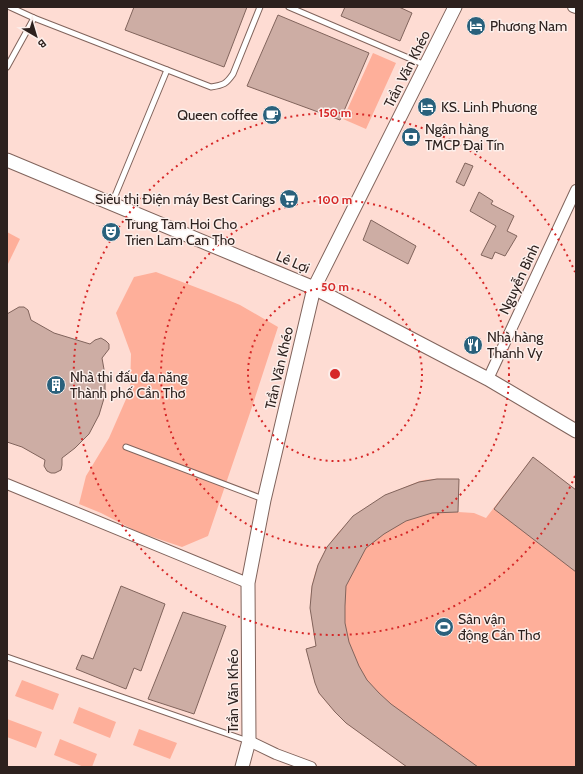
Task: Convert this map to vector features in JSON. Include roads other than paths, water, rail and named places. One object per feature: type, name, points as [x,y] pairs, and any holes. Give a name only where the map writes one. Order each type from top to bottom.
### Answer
[{"type":"street","name":"Trần Văn Khéo","points":[[242,767],[249,741],[248,583],[264,500],[314,288],[455,7]]},
{"type":"street","name":"Lê Lợi","points":[[7,160],[314,288],[488,379],[576,431]]},
{"type":"street","name":"Nguyễn Bình","points":[[488,379],[576,190]]},
{"type":"street","points":[[7,484],[248,583]]},
{"type":"street","points":[[249,741],[276,754],[311,767]]},
{"type":"lane","points":[[10,7],[34,18],[211,87],[221,86],[228,82],[233,74],[260,7]]},
{"type":"lane","points":[[289,7],[426,66]]},
{"type":"lane","points":[[7,67],[34,18]]},
{"type":"lane","points":[[112,203],[167,70]]},
{"type":"lane","points":[[126,447],[264,500]]},
{"type":"lane","points":[[7,657],[249,741]]},
{"type":"place","name":"Phương Nam","points":[[476,26]]},
{"type":"place","name":"KS. Linh Phương","points":[[427,107]]},
{"type":"place","name":"Queen coffee","points":[[272,115]]},
{"type":"place","name":"Ngân hàng TMCP Đại Tín","points":[[411,137]]},
{"type":"place","name":"Siêu thị Điện máy Best Carings","points":[[289,199]]},
{"type":"place","name":"Trung Tam Hoi Cho Trien Lam Can Tho","points":[[111,232]]},
{"type":"place","name":"Nhà hàng Thanh Vy","points":[[473,345]]},
{"type":"place","name":"Nhà thi đấu đa năng Thành phố Cần Thơ","points":[[56,385]]},
{"type":"place","name":"Sân vận động Cần Thơ","points":[[444,627]]}]
